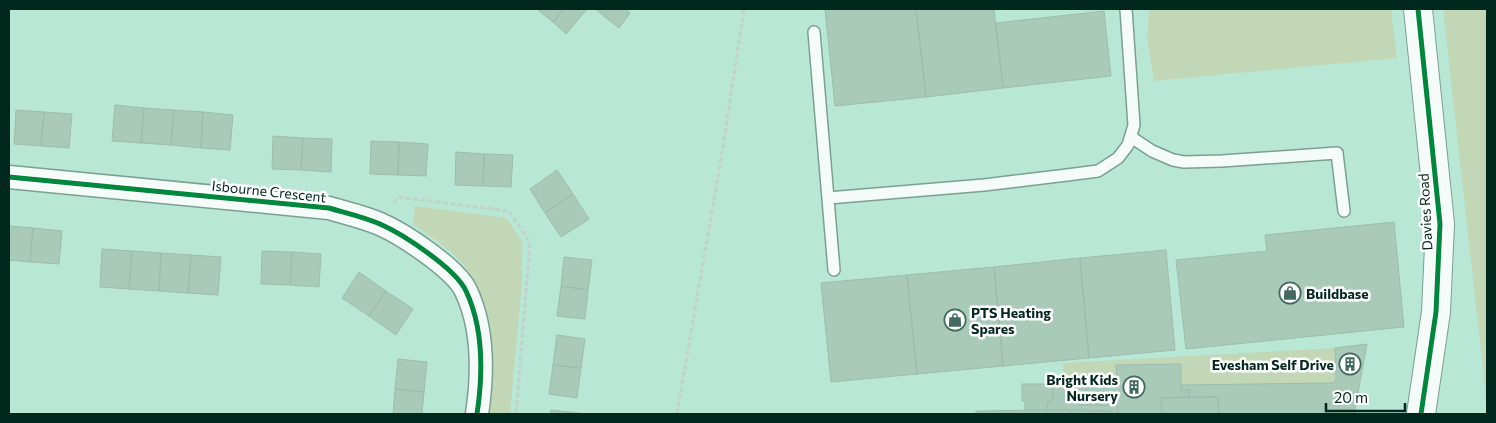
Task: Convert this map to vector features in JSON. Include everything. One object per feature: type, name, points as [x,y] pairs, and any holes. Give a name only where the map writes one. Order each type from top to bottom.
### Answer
[{"type":"street","name":"Davies Road","points":[[1418,9],[1440,224],[1436,312],[1421,414]]},
{"type":"street","name":"Isbourne Crescent","points":[[9,177],[329,208],[379,223],[404,236],[428,253],[448,270],[466,290],[480,346],[481,386],[477,414]]},
{"type":"lane","points":[[828,198],[984,185],[1098,171],[1118,158],[1128,145],[1134,125],[1126,9]]},
{"type":"lane","points":[[814,32],[834,270]]},
{"type":"lane","points":[[1131,137],[1152,151],[1173,160],[1184,162],[1337,153],[1344,211]]},
{"type":"path","points":[[677,414],[723,147],[744,9]]},
{"type":"path","points":[[379,223],[398,197],[509,211],[530,243],[516,414]]},
{"type":"green space","points":[[1149,9],[1391,9],[1397,58],[1154,81],[1147,38]]},
{"type":"green space","points":[[1443,9],[1487,9],[1487,414],[1483,368]]},
{"type":"green space","points":[[415,206],[506,218],[522,241],[522,282],[510,414],[487,414],[493,347],[489,320],[481,293],[468,270],[459,260],[443,245],[413,224]]},
{"type":"green space","points":[[1335,348],[1336,380],[1333,383],[1181,385],[1181,364],[1116,365],[1117,379],[1085,378],[1086,382],[1064,383],[1063,363]]},
{"type":"building","points":[[540,9],[564,9],[553,22],[539,11]]},
{"type":"building","points":[[564,9],[587,9],[566,34],[553,22]]},
{"type":"building","points":[[595,9],[625,9],[630,13],[619,28]]},
{"type":"building","points":[[825,9],[916,9],[926,97],[835,106]]},
{"type":"building","points":[[916,9],[994,9],[1003,88],[926,97]]},
{"type":"building","points":[[1104,11],[1111,76],[1003,88],[996,23]]},
{"type":"building","points":[[115,105],[144,108],[141,143],[112,141]]},
{"type":"building","points":[[144,108],[174,110],[171,145],[141,143]]},
{"type":"building","points":[[16,110],[44,112],[41,146],[14,144]]},
{"type":"building","points":[[174,110],[203,112],[201,148],[171,145]]},
{"type":"building","points":[[44,112],[72,114],[69,148],[41,146]]},
{"type":"building","points":[[203,112],[233,115],[230,150],[201,148]]},
{"type":"building","points":[[273,136],[303,138],[301,170],[272,169]]},
{"type":"building","points":[[303,138],[332,139],[331,172],[301,170]]},
{"type":"building","points":[[371,141],[399,142],[398,175],[370,174]]},
{"type":"building","points":[[399,142],[428,144],[426,176],[398,175]]},
{"type":"building","points":[[456,152],[484,154],[483,186],[455,185]]},
{"type":"building","points":[[484,154],[513,155],[511,187],[483,186]]},
{"type":"building","points":[[557,170],[573,194],[545,213],[530,189]]},
{"type":"building","points":[[573,194],[589,219],[561,237],[545,213]]},
{"type":"building","name":"Buildbase","points":[[1394,222],[1404,327],[1186,349],[1176,260],[1267,251],[1265,235]]},
{"type":"building","points":[[9,226],[33,228],[30,262],[9,260]]},
{"type":"building","points":[[33,228],[62,231],[59,264],[30,262]]},
{"type":"building","points":[[102,249],[132,251],[129,289],[100,287]]},
{"type":"building","points":[[1166,250],[1175,350],[1089,358],[1080,258]]},
{"type":"building","points":[[132,251],[161,253],[159,291],[129,289]]},
{"type":"building","points":[[262,251],[292,252],[290,285],[261,284]]},
{"type":"building","points":[[292,252],[321,254],[319,287],[290,285]]},
{"type":"building","points":[[161,253],[191,255],[188,293],[159,291]]},
{"type":"building","points":[[191,255],[221,257],[218,295],[188,293]]},
{"type":"building","points":[[564,257],[592,260],[588,290],[561,286]]},
{"type":"building","points":[[1080,258],[1089,358],[1003,366],[994,267]]},
{"type":"building","name":"PTS Heating Spares","points":[[994,267],[1003,366],[917,374],[907,275]]},
{"type":"building","points":[[359,272],[386,291],[369,316],[342,298]]},
{"type":"building","points":[[907,275],[917,374],[831,382],[821,283]]},
{"type":"building","points":[[561,286],[588,290],[585,319],[557,316]]},
{"type":"building","points":[[386,291],[413,309],[396,335],[369,316]]},
{"type":"building","points":[[557,335],[585,339],[581,368],[553,365]]},
{"type":"building","name":"Evesham Self Drive","points":[[1367,344],[1354,414],[1219,414],[1218,397],[1189,397],[1189,390],[1181,390],[1181,385],[1333,383],[1336,380],[1335,348]]},
{"type":"building","points":[[398,359],[427,362],[424,392],[395,389]]},
{"type":"building","name":"Bright Kids Nursery","points":[[1181,364],[1181,390],[1189,390],[1189,397],[1161,398],[1162,414],[1118,414],[1117,405],[1080,405],[1080,398],[1087,397],[1085,378],[1117,379],[1116,365]]},
{"type":"building","points":[[553,365],[581,368],[577,398],[549,394]]},
{"type":"building","points":[[1086,382],[1087,397],[1080,398],[1080,405],[1117,405],[1118,414],[1110,414],[1110,411],[1048,410],[1047,403],[1053,399],[1052,384]]},
{"type":"building","points":[[1022,384],[1052,384],[1053,399],[1047,403],[1048,410],[1025,410],[1025,401],[1022,401]]},
{"type":"building","points":[[395,389],[424,392],[422,414],[393,414]]},
{"type":"building","points":[[1218,397],[1219,414],[1162,414],[1161,398]]},
{"type":"building","points":[[551,410],[579,413],[579,414],[550,414]]},
{"type":"building","points":[[1048,410],[1048,414],[976,414],[976,411]]},
{"type":"building","points":[[1048,410],[1071,410],[1071,414],[1048,414]]},
{"type":"building","points":[[1071,410],[1110,411],[1110,414],[1071,414]]},
{"type":"cycle path","points":[[1418,9],[1440,224],[1436,312],[1421,414]]},
{"type":"cycle path","points":[[9,177],[329,208],[368,219],[390,229],[428,253],[452,273],[466,291],[472,306],[479,336],[481,368],[477,414]]},
{"type":"place","name":"Buildbase","points":[[1290,293]]},
{"type":"place","name":"PTS Heating Spares","points":[[955,320]]},
{"type":"place","name":"Evesham Self Drive","points":[[1350,364]]},
{"type":"place","name":"Bright Kids Nursery","points":[[1134,387]]}]
